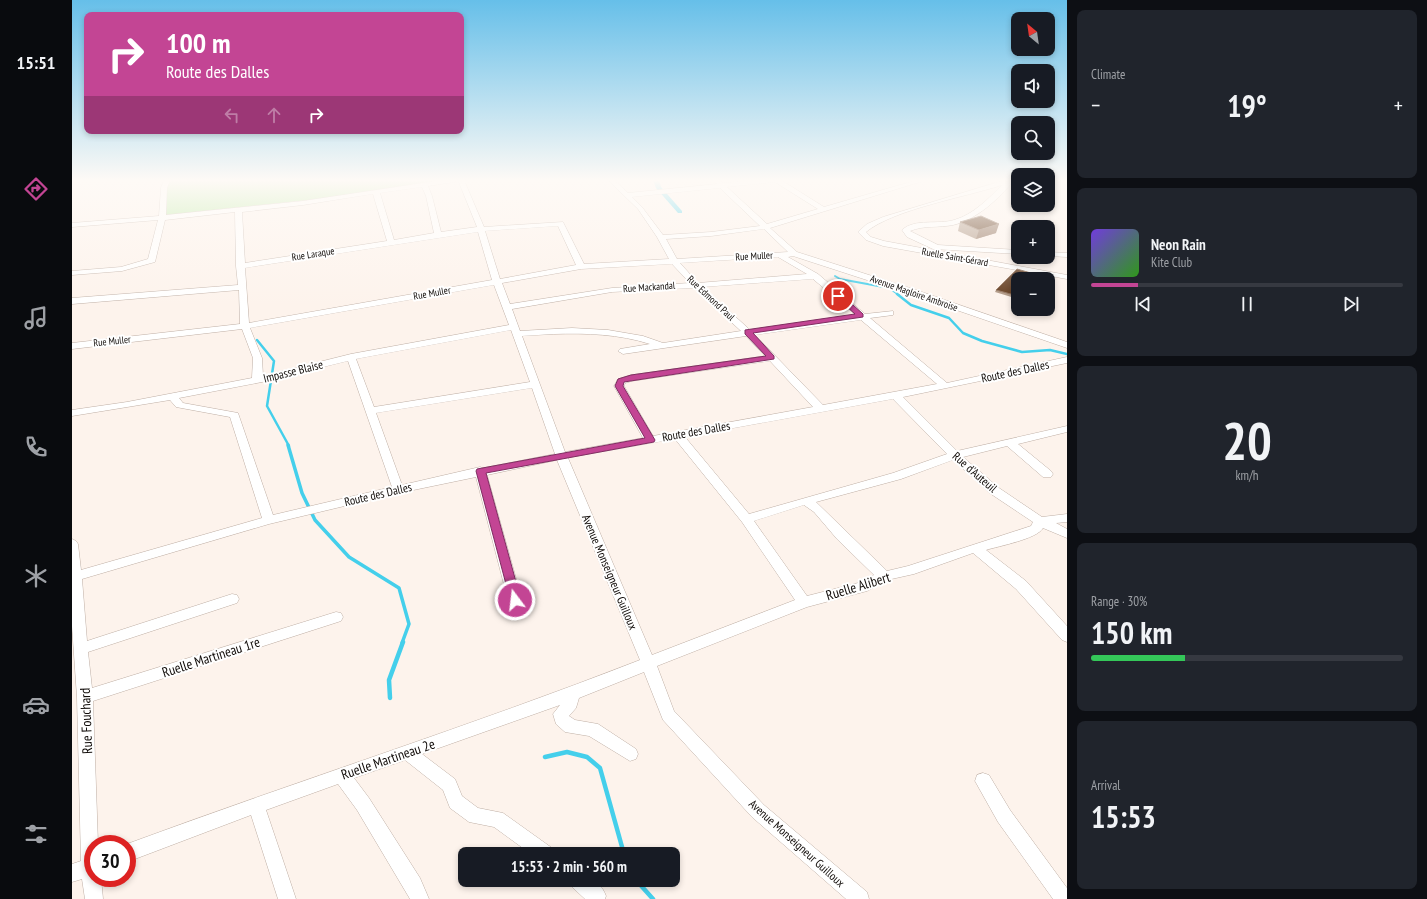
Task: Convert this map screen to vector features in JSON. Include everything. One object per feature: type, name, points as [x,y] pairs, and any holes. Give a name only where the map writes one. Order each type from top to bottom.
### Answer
[{"type":"street","points":[[72,225],[111,222]]},
{"type":"street","points":[[72,273],[122,269],[152,260],[161,222]]},
{"type":"street","points":[[238,222],[240,266],[245,326],[248,336],[260,359],[258,380]]},
{"type":"street","points":[[385,222],[391,242]]},
{"type":"street","points":[[435,222],[438,235]]},
{"type":"street","name":"Avenue Monseigneur Guilloux","points":[[478,222],[497,282],[508,307],[561,456],[648,662],[668,715],[758,811],[860,899]]},
{"type":"street","name":"Rue Edmond Paul","points":[[651,222],[662,237],[674,261],[695,284],[747,332],[820,408]]},
{"type":"street","name":"Avenue Magloire Ambroise","points":[[760,222],[794,254],[913,292],[1067,345]]},
{"type":"street","points":[[662,237],[719,233],[765,227],[781,222]]},
{"type":"street","name":"Ruelle Saint-Gérard","points":[[880,222],[864,229],[862,232],[864,236],[887,244],[1063,276]]},
{"type":"street","points":[[936,248],[910,235],[906,230],[927,225],[956,222]]},
{"type":"street","name":"Rue Laraque","points":[[240,266],[481,229],[560,224],[581,267]]},
{"type":"street","points":[[887,244],[1011,252]]},
{"type":"street","name":"Rue Muller","points":[[72,346],[245,326],[581,267],[794,254]]},
{"type":"street","points":[[1055,254],[1067,255]]},
{"type":"street","points":[[780,255],[815,276],[945,386]]},
{"type":"street","name":"Rue Mackandal","points":[[508,307],[612,290],[695,284],[751,282],[815,276]]},
{"type":"street","points":[[1063,276],[1067,286]]},
{"type":"street","points":[[72,301],[242,287]]},
{"type":"street","points":[[623,351],[747,332],[890,313]]},
{"type":"street","name":"Impasse Blaise","points":[[72,413],[258,380],[351,357],[516,330],[609,331],[630,335],[661,345]]},
{"type":"street","points":[[351,357],[395,483],[399,489]]},
{"type":"street","points":[[650,440],[619,386],[620,381],[631,378],[772,358]]},
{"type":"street","name":"Route des Dalles","points":[[74,577],[269,520],[480,471],[945,386],[1066,360]]},
{"type":"street","points":[[370,411],[536,384]]},
{"type":"street","name":"Rue d'Auteuil","points":[[895,395],[955,455],[995,491],[1040,520],[1067,534]]},
{"type":"street","points":[[172,396],[180,405],[234,415],[269,520]]},
{"type":"street","points":[[746,519],[804,501],[897,476],[955,455],[1067,429]]},
{"type":"street","points":[[678,435],[746,519],[804,602]]},
{"type":"street","points":[[1010,443],[1047,474]]},
{"type":"street","points":[[480,471],[515,600]]},
{"type":"street","points":[[804,501],[811,503],[821,512],[835,530],[884,576]]},
{"type":"street","points":[[1040,520],[1067,518]]},
{"type":"street","name":"Ruelle Alibert","points":[[648,662],[804,602],[862,587],[884,576],[909,571],[974,548],[1016,537],[1036,529],[1040,520]]},
{"type":"street","name":"Rue Fouchard","points":[[72,544],[82,649],[91,835]]},
{"type":"street","points":[[974,548],[1021,585],[1067,636]]},
{"type":"street","points":[[82,649],[232,599]]},
{"type":"street","name":"Ruelle Martineau 1re","points":[[85,697],[336,617]]},
{"type":"street","name":"Ruelle Martineau 2e","points":[[136,850],[256,804],[571,694],[648,662]]},
{"type":"street","points":[[571,694],[571,703],[561,714],[562,719],[571,727],[592,729],[630,754]]},
{"type":"street","points":[[407,752],[449,785],[456,802],[475,816],[497,819],[536,847]]},
{"type":"street","points":[[342,775],[401,865],[420,899]]},
{"type":"street","points":[[983,781],[1004,816],[1064,899]]},
{"type":"street","points":[[256,804],[288,899]]},
{"type":"street","points":[[72,874],[84,869]]},
{"type":"street","name":"Rue Fouchard","points":[[93,887],[94,899]]},
{"type":"street","points":[[586,887],[597,896],[594,899]]},
{"type":"building","points":[[960,222],[994,222],[999,224],[979,230]]},
{"type":"building","points":[[1017,269],[1027,272],[1014,272]]},
{"type":"building","points":[[1011,275],[1011,294],[996,290]]},
{"type":"waterway","points":[[835,276],[840,279],[889,288],[899,295]]},
{"type":"waterway","points":[[897,294],[911,305],[949,318],[963,333],[982,341],[1022,352],[1050,350],[1067,354]]},
{"type":"waterway","points":[[257,340],[274,361],[267,406],[289,446]]},
{"type":"waterway","points":[[288,445],[302,493],[315,520],[349,557],[399,588],[409,624],[402,643]]},
{"type":"waterway","points":[[390,698],[389,680],[403,642]]},
{"type":"waterway","points":[[545,757],[567,752],[587,757],[600,768],[622,847]]},
{"type":"waterway","points":[[642,887],[653,899]]},
{"type":"route","points":[[515,600],[480,471],[650,440],[626,400],[619,386],[620,381],[631,378],[772,358],[747,332],[861,316],[838,296]]}]
